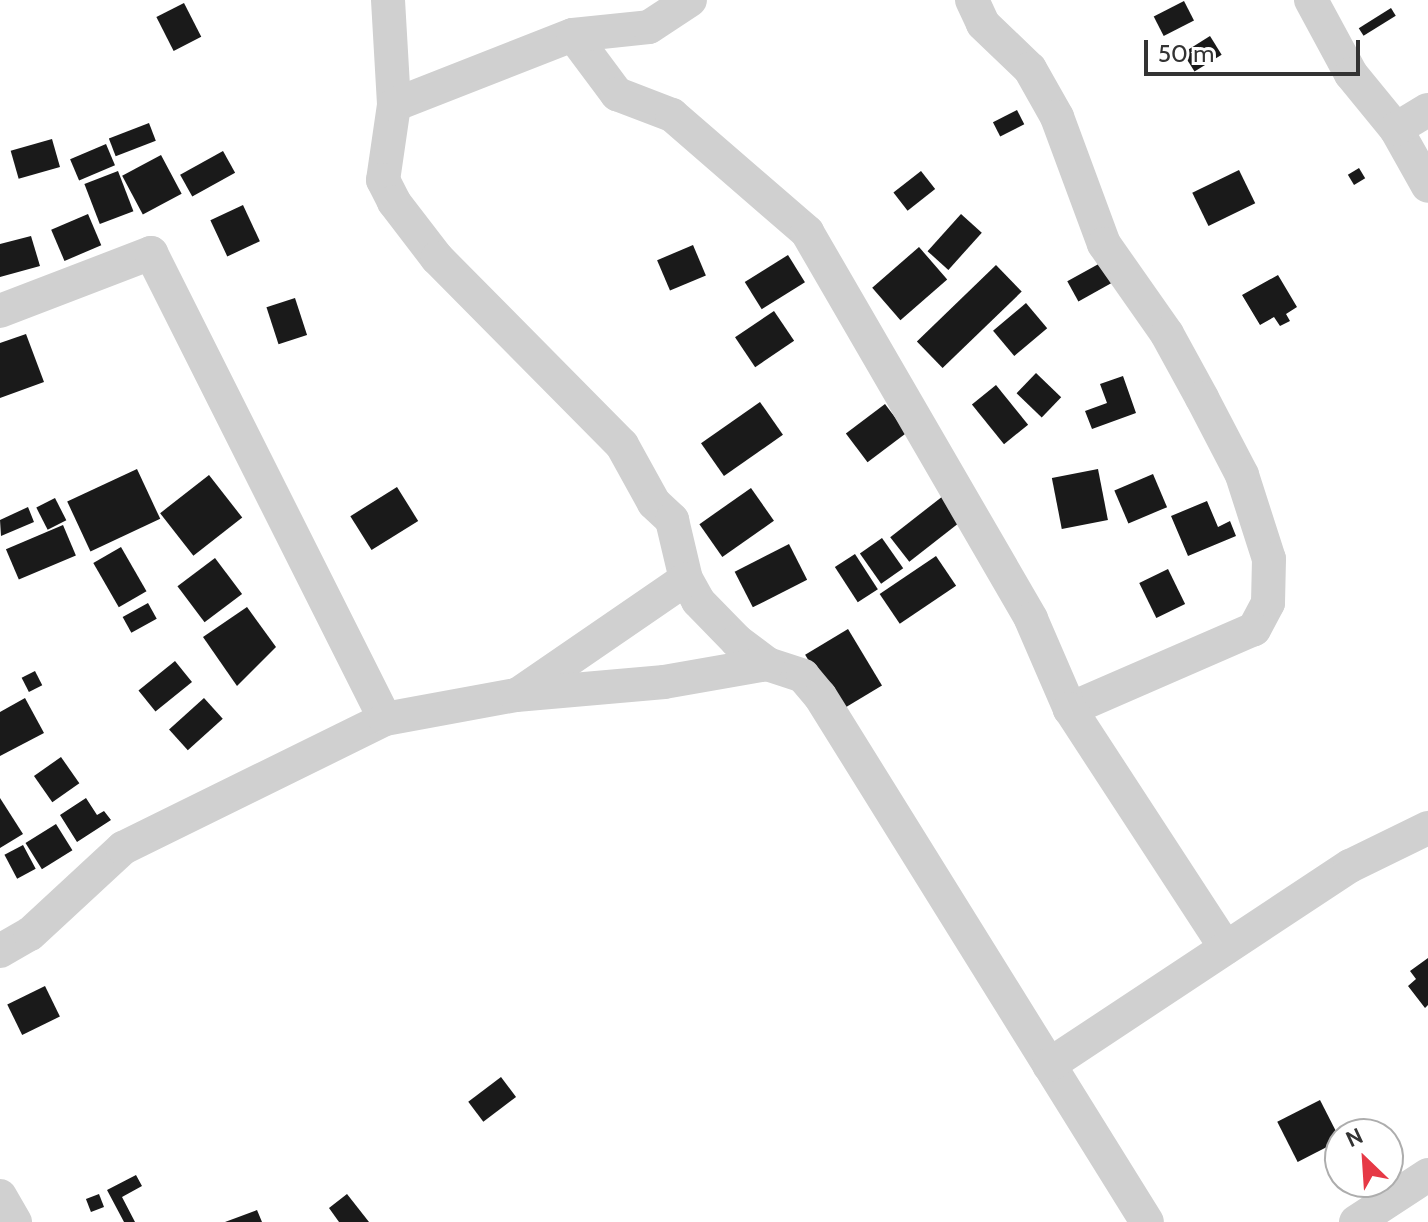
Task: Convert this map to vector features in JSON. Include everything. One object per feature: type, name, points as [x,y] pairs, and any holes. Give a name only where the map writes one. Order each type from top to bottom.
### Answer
[{"type":"street","points":[[388,0],[394,105],[383,165],[394,202],[437,258],[622,445],[654,503],[672,520],[686,579],[698,601],[767,664],[803,676],[820,696],[1147,1222]]},
{"type":"street","points":[[394,105],[573,35],[649,27],[690,0]]},
{"type":"street","points":[[972,0],[983,24],[1030,69],[1057,117],[1104,244],[1167,334],[1202,398],[1242,475],[1269,559],[1268,603],[1254,629],[1070,709]]},
{"type":"street","points":[[1311,0],[1351,74],[1396,129],[1428,186]]},
{"type":"street","points":[[573,35],[617,94],[672,115],[807,232],[1031,619],[1070,709],[1226,948]]},
{"type":"street","points":[[1396,129],[1428,110]]},
{"type":"street","points":[[0,311],[151,253],[385,719]]},
{"type":"street","points":[[516,695],[686,579]]},
{"type":"street","points":[[0,951],[30,934],[123,848],[385,719],[516,695],[664,682],[767,664]]},
{"type":"street","points":[[1049,1065],[1350,866],[1428,828]]},
{"type":"street","points":[[1356,1222],[1428,1175]]},
{"type":"street","points":[[0,1196],[15,1222]]},
{"type":"building","points":[[1184,1],[1194,21],[1164,36],[1154,16]]},
{"type":"building","points":[[184,3],[201,37],[174,51],[156,17]]},
{"type":"building","points":[[1391,8],[1396,16],[1364,36],[1359,28]]},
{"type":"building","points":[[1210,36],[1222,55],[1195,72],[1183,53]]},
{"type":"building","points":[[1017,110],[1024,124],[1000,137],[993,122]]},
{"type":"building","points":[[149,123],[156,141],[116,156],[109,138]]},
{"type":"building","points":[[52,139],[60,167],[19,179],[11,151]]},
{"type":"building","points":[[106,144],[115,165],[79,180],[70,159]]},
{"type":"building","points":[[223,151],[235,173],[192,197],[180,175]]},
{"type":"building","points":[[161,155],[182,194],[143,215],[122,176]]},
{"type":"building","points":[[1359,168],[1365,178],[1354,185],[1348,175]]},
{"type":"building","points":[[1239,170],[1255,203],[1208,226],[1192,193]]},
{"type":"building","points":[[118,171],[133,211],[100,224],[84,184]]},
{"type":"building","points":[[921,171],[935,189],[908,211],[893,193]]},
{"type":"building","points":[[243,205],[260,241],[227,256],[210,220]]},
{"type":"building","points":[[88,214],[101,245],[64,261],[51,230]]},
{"type":"building","points":[[961,214],[982,233],[948,270],[928,251]]},
{"type":"building","points":[[31,236],[40,266],[0,277],[0,244]]},
{"type":"building","points":[[693,245],[706,275],[670,291],[657,260]]},
{"type":"building","points":[[919,247],[947,279],[900,320],[872,288]]},
{"type":"building","points":[[788,255],[805,282],[762,309],[745,282]]},
{"type":"building","points":[[1104,261],[1115,281],[1078,301],[1067,281]]},
{"type":"building","points":[[996,265],[1022,292],[943,368],[917,341]]},
{"type":"building","points":[[1278,275],[1297,307],[1286,314],[1290,321],[1280,326],[1274,317],[1260,325],[1242,295]]},
{"type":"building","points":[[295,298],[307,335],[279,344],[266,307]]},
{"type":"building","points":[[1026,303],[1047,328],[1014,356],[993,331]]},
{"type":"building","points":[[774,311],[794,341],[755,367],[735,337]]},
{"type":"building","points":[[26,334],[44,382],[0,398],[0,343]]},
{"type":"building","points":[[1036,373],[1061,397],[1042,417],[1017,393]]},
{"type":"building","points":[[1123,376],[1136,413],[1092,429],[1085,411],[1107,403],[1100,384]]},
{"type":"building","points":[[996,385],[1028,425],[1004,444],[972,405]]},
{"type":"building","points":[[760,402],[783,435],[724,476],[701,443]]},
{"type":"building","points":[[885,404],[907,433],[868,462],[846,433]]},
{"type":"building","points":[[137,469],[160,519],[90,551],[67,502]]},
{"type":"building","points":[[1098,469],[1108,520],[1062,529],[1052,478]]},
{"type":"building","points":[[1153,474],[1167,507],[1128,524],[1114,490]]},
{"type":"building","points":[[209,475],[242,518],[193,556],[160,513]]},
{"type":"building","points":[[397,487],[418,521],[372,550],[350,516]]},
{"type":"building","points":[[751,488],[774,521],[722,557],[699,524]]},
{"type":"building","points":[[943,496],[962,520],[909,562],[890,537]]},
{"type":"building","points":[[55,498],[66,520],[48,530],[36,508]]},
{"type":"building","points":[[1207,501],[1218,527],[1230,521],[1236,536],[1188,556],[1171,516]]},
{"type":"building","points":[[28,507],[34,522],[1,536],[0,520]]},
{"type":"building","points":[[63,525],[76,555],[19,580],[6,549]]},
{"type":"building","points":[[882,538],[903,568],[881,584],[860,553]]},
{"type":"building","points":[[789,544],[807,580],[753,607],[735,572]]},
{"type":"building","points":[[121,547],[146,591],[119,607],[93,563]]},
{"type":"building","points":[[855,554],[878,589],[858,602],[835,567]]},
{"type":"building","points":[[936,556],[956,586],[900,624],[880,594]]},
{"type":"building","points":[[215,558],[242,594],[205,622],[177,586]]},
{"type":"building","points":[[1168,569],[1185,604],[1156,618],[1139,583]]},
{"type":"building","points":[[148,603],[157,619],[131,633],[123,617]]},
{"type":"building","points":[[247,607],[276,647],[237,686],[203,637]]},
{"type":"building","points":[[848,629],[882,686],[839,711],[805,655]]},
{"type":"building","points":[[175,661],[192,682],[155,712],[138,691]]},
{"type":"building","points":[[35,671],[42,685],[29,692],[22,678]]},
{"type":"building","points":[[25,698],[44,733],[0,756],[0,712]]},
{"type":"building","points":[[204,698],[223,719],[188,750],[169,729]]},
{"type":"building","points":[[61,757],[79,783],[52,802],[34,776]]},
{"type":"building","points":[[0,798],[23,834],[0,848]]},
{"type":"building","points":[[86,798],[97,815],[104,811],[111,820],[77,842],[60,815]]},
{"type":"building","points":[[56,824],[72,850],[42,869],[25,843]]},
{"type":"building","points":[[23,845],[36,869],[17,879],[4,855]]},
{"type":"building","points":[[1428,958],[1428,1005],[1425,1008],[1408,986],[1416,979],[1410,971]]},
{"type":"building","points":[[45,986],[60,1017],[22,1035],[7,1004]]},
{"type":"building","points":[[501,1077],[516,1097],[483,1122],[468,1102]]},
{"type":"building","points":[[1320,1100],[1329,1118],[1324,1118],[1324,1148],[1298,1162],[1277,1122]]},
{"type":"building","points":[[136,1175],[142,1186],[122,1197],[135,1222],[124,1222],[107,1190]]},
{"type":"building","points":[[99,1194],[104,1207],[91,1212],[86,1199]]},
{"type":"building","points":[[347,1194],[369,1222],[339,1222],[329,1208]]},
{"type":"building","points":[[257,1210],[262,1222],[225,1222]]}]
